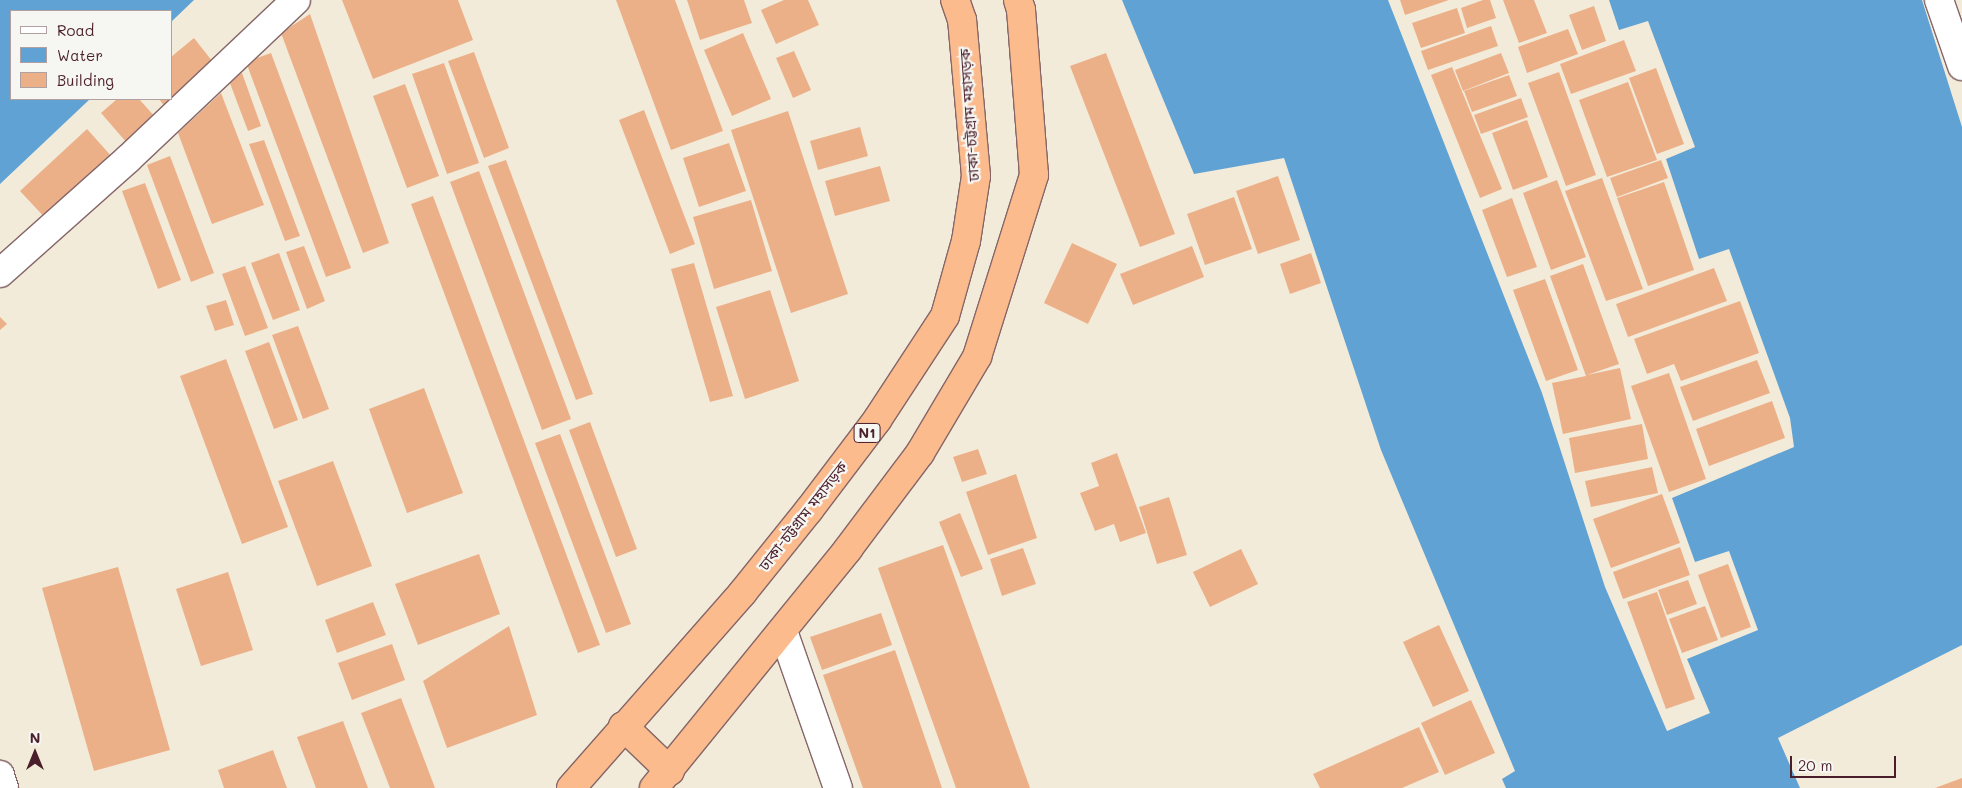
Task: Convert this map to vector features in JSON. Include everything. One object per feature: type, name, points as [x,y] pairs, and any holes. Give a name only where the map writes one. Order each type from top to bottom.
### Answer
[{"type":"highway","name":"ঢাকা-চট্টগ্রাম মহাসড়ক","points":[[571,788],[623,726],[744,592],[877,420],[945,316],[966,241],[976,176],[962,20],[955,0]]},
{"type":"highway","points":[[623,726],[662,779],[783,631],[920,453],[977,357],[1034,175],[1021,10],[1018,0]]},
{"type":"street","points":[[0,273],[128,159],[296,0]]},
{"type":"street","points":[[1939,0],[1962,66]]},
{"type":"street","points":[[783,631],[838,788]]},
{"type":"street","points":[[0,775],[4,788]]},
{"type":"water","points":[[0,0],[194,0],[172,21],[172,10],[10,10],[10,100],[89,100],[0,184]]},
{"type":"water","points":[[1122,0],[1388,0],[1542,393],[1605,587],[1667,731],[1710,713],[1687,659],[1758,630],[1729,551],[1695,562],[1672,498],[1794,447],[1790,418],[1729,249],[1699,259],[1666,159],[1695,147],[1648,21],[1619,30],[1609,0],[1922,0],[1962,127],[1962,645],[1778,738],[1800,788],[1506,788],[1502,779],[1515,771],[1381,450],[1284,158],[1194,174]]},
{"type":"building","points":[[342,0],[458,0],[473,40],[373,79]]},
{"type":"building","points":[[616,0],[675,0],[723,131],[671,150]]},
{"type":"building","points":[[687,0],[744,0],[752,23],[700,40]]},
{"type":"building","points":[[784,0],[808,0],[819,25],[776,44],[761,10]]},
{"type":"building","points":[[1400,0],[1449,0],[1405,15]]},
{"type":"building","points":[[1483,0],[1490,0],[1496,18],[1467,28],[1461,8]]},
{"type":"building","points":[[1503,0],[1534,0],[1547,33],[1519,43]]},
{"type":"building","points":[[1594,6],[1606,41],[1582,50],[1569,15]]},
{"type":"building","points":[[1457,8],[1465,33],[1421,48],[1412,23]]},
{"type":"building","points":[[310,14],[389,243],[363,253],[281,33]]},
{"type":"building","points":[[1491,26],[1498,46],[1428,70],[1421,51]]},
{"type":"building","points":[[1568,29],[1578,54],[1527,73],[1518,47]]},
{"type":"building","points":[[743,33],[771,99],[732,116],[704,50]]},
{"type":"building","points":[[194,38],[216,66],[165,107],[160,100],[172,100],[172,56]]},
{"type":"building","points":[[1624,40],[1636,71],[1571,94],[1560,64]]},
{"type":"building","points":[[794,51],[811,90],[793,98],[776,58]]},
{"type":"building","points":[[474,52],[509,148],[484,158],[448,61]]},
{"type":"building","points":[[271,53],[351,268],[326,277],[246,62]]},
{"type":"building","points":[[1106,53],[1175,234],[1140,247],[1070,66]]},
{"type":"building","points":[[1501,53],[1509,73],[1463,91],[1455,70]]},
{"type":"building","points":[[444,63],[479,163],[447,174],[412,74]]},
{"type":"building","points":[[1452,67],[1502,189],[1480,198],[1431,75]]},
{"type":"building","points":[[1656,68],[1684,144],[1657,154],[1629,78]]},
{"type":"building","points":[[1559,72],[1596,175],[1566,186],[1528,83]]},
{"type":"building","points":[[242,73],[261,126],[248,131],[228,78]]},
{"type":"building","points":[[1509,75],[1517,96],[1472,112],[1464,91]]},
{"type":"building","points":[[1628,82],[1657,160],[1607,177],[1579,100]]},
{"type":"building","points":[[405,84],[439,176],[407,188],[373,96]]},
{"type":"building","points":[[221,93],[264,205],[212,224],[178,133]]},
{"type":"building","points":[[1521,98],[1528,117],[1481,134],[1474,115]]},
{"type":"building","points":[[116,100],[140,100],[156,118],[127,143],[101,113]]},
{"type":"building","points":[[644,110],[695,244],[670,254],[619,120]]},
{"type":"building","points":[[788,111],[848,294],[791,313],[731,130]]},
{"type":"building","points":[[1527,120],[1548,177],[1513,190],[1492,133]]},
{"type":"building","points":[[860,127],[868,156],[818,170],[810,141]]},
{"type":"building","points":[[87,129],[113,158],[47,220],[20,191]]},
{"type":"building","points":[[264,140],[300,236],[285,241],[249,144]]},
{"type":"building","points":[[729,143],[746,191],[699,207],[683,158]]},
{"type":"building","points":[[170,156],[214,273],[191,282],[147,165]]},
{"type":"building","points":[[506,160],[593,394],[576,400],[488,166]]},
{"type":"building","points":[[1661,160],[1668,178],[1617,197],[1610,178]]},
{"type":"building","points":[[880,166],[890,201],[835,216],[825,181]]},
{"type":"building","points":[[479,171],[571,419],[542,430],[450,182]]},
{"type":"building","points":[[1278,176],[1300,240],[1258,254],[1236,191]]},
{"type":"building","points":[[1602,178],[1643,289],[1606,301],[1565,191]]},
{"type":"building","points":[[1557,180],[1586,257],[1551,270],[1523,193]]},
{"type":"building","points":[[1664,182],[1694,270],[1648,286],[1617,198]]},
{"type":"building","points":[[145,183],[181,280],[158,289],[122,191]]},
{"type":"building","points":[[433,196],[600,645],[578,653],[411,204]]},
{"type":"building","points":[[1234,197],[1252,249],[1205,265],[1187,214]]},
{"type":"building","points":[[1512,198],[1537,267],[1507,277],[1482,210]]},
{"type":"building","points":[[751,200],[772,271],[714,289],[693,217]]},
{"type":"building","points":[[1072,243],[1117,264],[1088,324],[1044,303]]},
{"type":"building","points":[[304,246],[325,301],[307,309],[286,252]]},
{"type":"building","points":[[1192,246],[1204,277],[1133,305],[1120,274]]},
{"type":"building","points":[[279,253],[300,310],[273,320],[251,263]]},
{"type":"building","points":[[1311,253],[1321,283],[1290,294],[1280,264]]},
{"type":"building","points":[[694,263],[733,396],[710,402],[671,269]]},
{"type":"building","points":[[1583,264],[1619,364],[1587,375],[1620,368],[1631,419],[1563,434],[1552,383],[1586,376],[1550,276]]},
{"type":"building","points":[[245,266],[268,328],[245,336],[222,274]]},
{"type":"building","points":[[1714,268],[1727,301],[1628,337],[1616,304]]},
{"type":"building","points":[[1545,279],[1578,370],[1546,381],[1513,290]]},
{"type":"building","points":[[770,290],[799,381],[745,399],[716,307]]},
{"type":"building","points":[[226,300],[234,325],[215,331],[206,306]]},
{"type":"building","points":[[1740,301],[1759,353],[1681,381],[1674,364],[1647,374],[1634,339]]},
{"type":"building","points":[[0,317],[7,324],[0,330]]},
{"type":"building","points":[[298,326],[329,409],[303,419],[272,335]]},
{"type":"building","points":[[269,342],[298,420],[274,429],[245,351]]},
{"type":"building","points":[[226,359],[288,527],[242,544],[180,376]]},
{"type":"building","points":[[1757,360],[1770,393],[1693,421],[1680,387]]},
{"type":"building","points":[[1669,373],[1706,479],[1669,492],[1631,386]]},
{"type":"building","points":[[424,388],[463,493],[407,513],[369,409]]},
{"type":"building","points":[[1772,401],[1785,438],[1709,466],[1696,429]]},
{"type":"building","points":[[590,422],[637,549],[616,557],[569,430]]},
{"type":"building","points":[[1642,424],[1648,459],[1575,473],[1569,438]]},
{"type":"building","points":[[560,434],[631,624],[606,633],[535,443]]},
{"type":"building","points":[[978,449],[987,474],[962,482],[953,457]]},
{"type":"building","points":[[1117,453],[1146,533],[1120,542],[1114,524],[1095,531],[1080,493],[1099,486],[1091,463]]},
{"type":"building","points":[[333,461],[372,566],[317,586],[278,481]]},
{"type":"building","points":[[1652,467],[1658,493],[1591,507],[1585,481]]},
{"type":"building","points":[[1016,474],[1037,538],[988,555],[966,492]]},
{"type":"building","points":[[1662,494],[1680,543],[1611,568],[1593,519]]},
{"type":"building","points":[[1169,497],[1187,555],[1157,564],[1139,507]]},
{"type":"building","points":[[960,513],[983,569],[961,577],[939,522]]},
{"type":"building","points":[[943,545],[1030,788],[956,788],[878,568]]},
{"type":"building","points":[[1680,547],[1690,575],[1623,599],[1613,572]]},
{"type":"building","points":[[1023,548],[1036,584],[1002,596],[990,559]]},
{"type":"building","points":[[1241,549],[1258,584],[1210,607],[1193,572]]},
{"type":"building","points":[[479,554],[500,614],[418,645],[395,584]]},
{"type":"building","points":[[1728,564],[1751,627],[1721,638],[1698,575]]},
{"type":"building","points":[[118,567],[170,750],[94,771],[42,588]]},
{"type":"building","points":[[228,572],[253,650],[201,666],[176,589]]},
{"type":"building","points":[[1688,580],[1697,604],[1667,615],[1658,590]]},
{"type":"building","points":[[1657,592],[1695,699],[1666,709],[1627,602]]},
{"type":"building","points":[[373,602],[386,635],[337,653],[325,620]]},
{"type":"building","points":[[1705,606],[1718,640],[1682,653],[1669,619]]},
{"type":"building","points":[[881,613],[892,645],[822,670],[810,637]]},
{"type":"building","points":[[1439,625],[1469,691],[1433,707],[1403,642]]},
{"type":"building","points":[[509,626],[537,715],[447,748],[423,681]]},
{"type":"building","points":[[392,644],[405,680],[352,700],[338,663]]},
{"type":"building","points":[[895,650],[942,788],[863,788],[823,675]]},
{"type":"building","points":[[401,698],[435,788],[390,788],[361,713]]},
{"type":"building","points":[[1471,700],[1495,753],[1445,775],[1421,723]]},
{"type":"building","points":[[343,721],[368,788],[316,788],[297,737]]},
{"type":"building","points":[[1419,727],[1439,772],[1402,788],[1320,788],[1313,774]]},
{"type":"building","points":[[273,750],[287,788],[224,788],[218,770]]},
{"type":"building","points":[[1962,778],[1962,788],[1935,788]]}]
